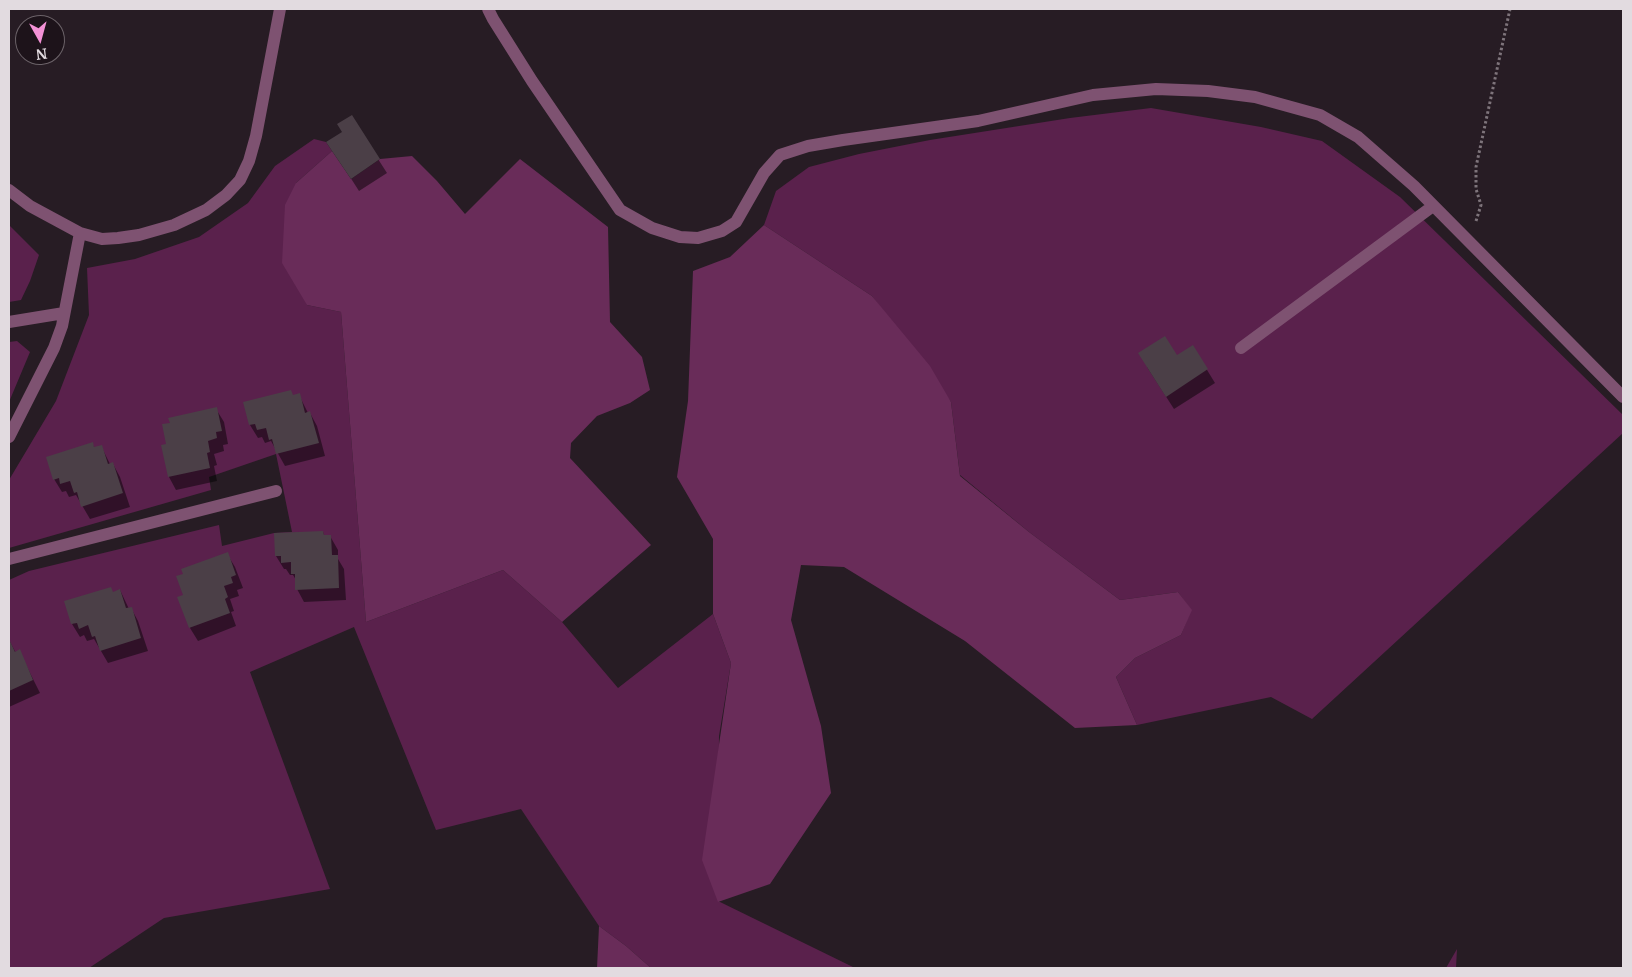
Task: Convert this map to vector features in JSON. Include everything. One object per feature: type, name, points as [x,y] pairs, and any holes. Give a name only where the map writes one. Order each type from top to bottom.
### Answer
[{"type":"street","points":[[9,190],[30,206],[80,232],[102,238],[139,235],[174,225],[206,210],[226,196],[240,180],[249,161],[256,136],[280,9]]},
{"type":"street","points":[[488,9],[532,82],[620,210],[652,228],[680,238],[698,238],[722,232],[736,222],[764,173],[780,155],[808,146],[978,121],[1093,95],[1156,89],[1208,90],[1255,97],[1320,115],[1358,137],[1414,186],[1623,397]]},
{"type":"street","points":[[1241,348],[1433,206]]},
{"type":"street","points":[[9,437],[54,348],[64,313],[80,232]]},
{"type":"street","points":[[9,322],[64,313]]},
{"type":"street","points":[[9,559],[276,491]]},
{"type":"path","points":[[1466,239],[1481,205],[1476,189],[1476,167],[1510,9]]},
{"type":"shaded area","points":[[1151,108],[1261,127],[1322,141],[1400,197],[1623,415],[1623,433],[1312,719],[1271,697],[1137,725],[1116,677],[1135,658],[1181,635],[1191,610],[1178,592],[1120,600],[1029,532],[960,475],[951,402],[872,296],[764,225],[776,191],[809,167],[859,154],[930,140],[1070,118]]},
{"type":"shaded area","points":[[314,139],[326,142],[332,151],[296,183],[307,305],[341,312],[366,622],[503,570],[562,622],[618,688],[713,614],[731,663],[719,736],[718,901],[855,968],[651,968],[599,926],[521,809],[436,830],[354,627],[250,672],[330,889],[164,918],[89,968],[9,968],[9,580],[29,571],[219,525],[222,546],[274,533],[292,532],[276,454],[209,477],[211,490],[9,548],[9,480],[56,401],[89,315],[87,268],[135,259],[199,237],[248,203],[275,166]]},
{"type":"shaded area","points":[[332,151],[351,179],[380,159],[412,156],[437,181],[465,214],[520,159],[608,227],[610,322],[642,357],[650,390],[630,403],[597,416],[571,443],[570,458],[651,545],[562,622],[503,570],[366,622],[341,312],[307,305],[282,263],[285,205],[296,183]]},
{"type":"shaded area","points":[[9,225],[39,255],[21,300],[9,302]]},
{"type":"shaded area","points":[[764,225],[872,296],[930,366],[951,402],[960,476],[1029,532],[1120,600],[1178,592],[1192,610],[1181,635],[1135,658],[1116,677],[1137,725],[1075,728],[965,641],[844,567],[801,565],[791,620],[821,726],[831,793],[770,884],[718,902],[702,860],[731,663],[713,614],[713,539],[677,477],[688,401],[693,271],[730,257]]},
{"type":"shaded area","points":[[17,341],[30,352],[9,402],[9,342]]},
{"type":"shaded area","points":[[599,926],[626,946],[651,968],[597,968]]},
{"type":"shaded area","points":[[1457,949],[1456,968],[1446,968]]},
{"type":"building","points":[[352,115],[380,159],[351,179],[326,142],[342,132],[337,124]]},
{"type":"building","points":[[1165,336],[1177,355],[1193,345],[1208,369],[1166,397],[1138,353]]},
{"type":"building","points":[[291,390],[293,395],[300,393],[305,413],[310,411],[319,443],[276,454],[272,439],[269,440],[266,428],[257,430],[255,424],[249,425],[243,402]]},
{"type":"building","points":[[217,407],[222,431],[216,432],[217,438],[208,441],[210,452],[207,453],[210,468],[168,477],[161,445],[166,444],[162,424],[170,423],[168,418]]},
{"type":"building","points":[[93,442],[94,447],[102,445],[108,464],[113,462],[123,493],[81,507],[77,492],[74,493],[70,481],[60,484],[59,478],[53,480],[46,457]]},
{"type":"building","points":[[323,531],[324,535],[331,535],[332,555],[338,555],[339,588],[295,590],[295,574],[291,574],[291,562],[281,563],[281,556],[275,556],[274,533]]},
{"type":"building","points":[[228,552],[236,575],[231,577],[233,583],[224,586],[228,597],[225,599],[230,613],[189,628],[177,597],[183,595],[176,576],[183,574],[181,569]]},
{"type":"building","points":[[111,587],[113,592],[120,589],[126,608],[132,607],[141,638],[100,651],[95,636],[92,637],[88,625],[79,629],[77,623],[71,624],[64,601]]},
{"type":"building","points":[[9,639],[15,652],[20,649],[33,680],[9,691]]}]
